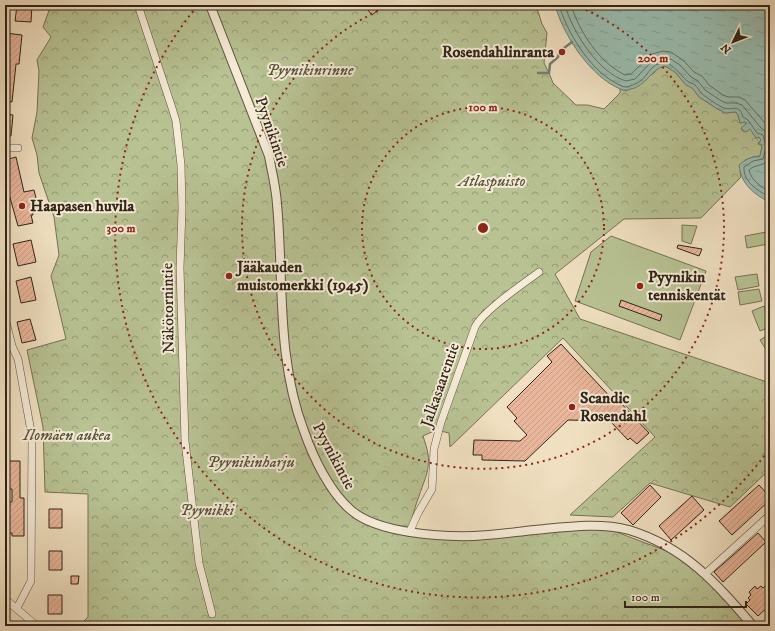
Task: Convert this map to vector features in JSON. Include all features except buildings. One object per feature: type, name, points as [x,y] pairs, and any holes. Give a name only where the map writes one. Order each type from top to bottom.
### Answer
[{"type":"street","name":"Näkötornintie","points":[[138,5],[176,121],[180,147],[182,197],[180,268],[181,334],[185,441],[199,563],[212,614]]},
{"type":"street","name":"Pyynikintie","points":[[210,5],[269,156],[277,203],[283,323],[286,356],[293,396],[304,431],[327,480],[348,508],[359,517],[383,526],[445,535],[475,536],[572,526],[597,526],[618,528],[646,536],[664,544],[689,560],[705,574],[753,626]]},
{"type":"street","points":[[5,148],[18,148]]},
{"type":"street","name":"Jalkasaarentie","points":[[410,531],[421,507],[432,489],[434,449],[441,422],[475,327],[492,308],[539,272]]},
{"type":"street","points":[[5,318],[9,347],[18,360],[32,437],[31,581],[16,608]]},
{"type":"street","points":[[705,574],[770,515]]},
{"type":"street","points":[[5,599],[37,626]]},
{"type":"green space","name":"Pyynikinharju","points":[[51,5],[536,5],[542,24],[547,33],[544,63],[553,83],[576,105],[588,105],[604,109],[620,93],[620,89],[626,91],[654,73],[658,67],[665,66],[675,72],[686,85],[692,87],[699,97],[725,113],[736,112],[740,123],[745,122],[746,124],[741,129],[745,132],[750,128],[756,138],[759,137],[761,140],[758,143],[762,146],[760,156],[745,160],[740,172],[741,177],[701,218],[624,219],[555,274],[580,319],[770,383],[770,471],[769,470],[730,507],[650,483],[613,517],[570,515],[655,437],[563,338],[450,447],[449,433],[436,430],[423,436],[429,460],[428,467],[407,536],[476,540],[559,528],[611,530],[672,553],[713,586],[749,626],[79,626],[88,617],[88,494],[45,492],[43,427],[27,350],[66,339],[51,276],[59,255],[54,217],[39,173],[37,155],[32,138],[37,112],[39,71],[37,60],[51,37],[43,27]]},
{"type":"green space","points":[[682,225],[697,226],[691,244],[682,241]]},
{"type":"green space","points":[[766,232],[768,244],[747,248],[745,236]]},
{"type":"green space","name":"Pyynikin tenniskentät","points":[[611,236],[706,271],[680,340],[575,301],[591,252]]},
{"type":"green space","points":[[757,274],[759,286],[738,290],[735,277]]},
{"type":"green space","points":[[759,289],[762,301],[740,305],[738,292]]},
{"type":"green space","points":[[764,306],[770,321],[770,327],[760,331],[752,311]]},
{"type":"green space","points":[[770,334],[770,356],[760,340]]},
{"type":"water","points":[[555,5],[770,5],[770,202],[749,188],[742,178],[739,165],[744,161],[760,156],[762,147],[761,144],[758,144],[761,140],[759,137],[756,138],[750,129],[745,132],[741,128],[746,124],[745,122],[740,123],[736,112],[725,113],[699,97],[675,72],[665,66],[656,70],[635,88],[624,90],[614,86],[595,71],[577,51],[564,28]]},
{"type":"waterway","points":[[538,73],[549,73],[550,64],[558,57],[560,51],[572,42]]},
{"type":"place","name":"Rosendahlinranta","points":[[562,52]]},
{"type":"place","name":"Haapasen huvila","points":[[22,206]]},
{"type":"place","name":"Jääkauden muistomerkki (1945)","points":[[229,276]]},
{"type":"place","name":"Pyynikin tenniskentät","points":[[640,286]]},
{"type":"place","name":"Scandic Rosendahl","points":[[572,407]]},
{"type":"park label","name":"Pyynikinrinne","points":[[310,70]]},
{"type":"park label","name":"Atlaspuisto","points":[[492,181]]},
{"type":"park label","name":"Ilomäen aukea","points":[[67,435]]},
{"type":"park label","name":"Pyynikki","points":[[207,510]]}]
